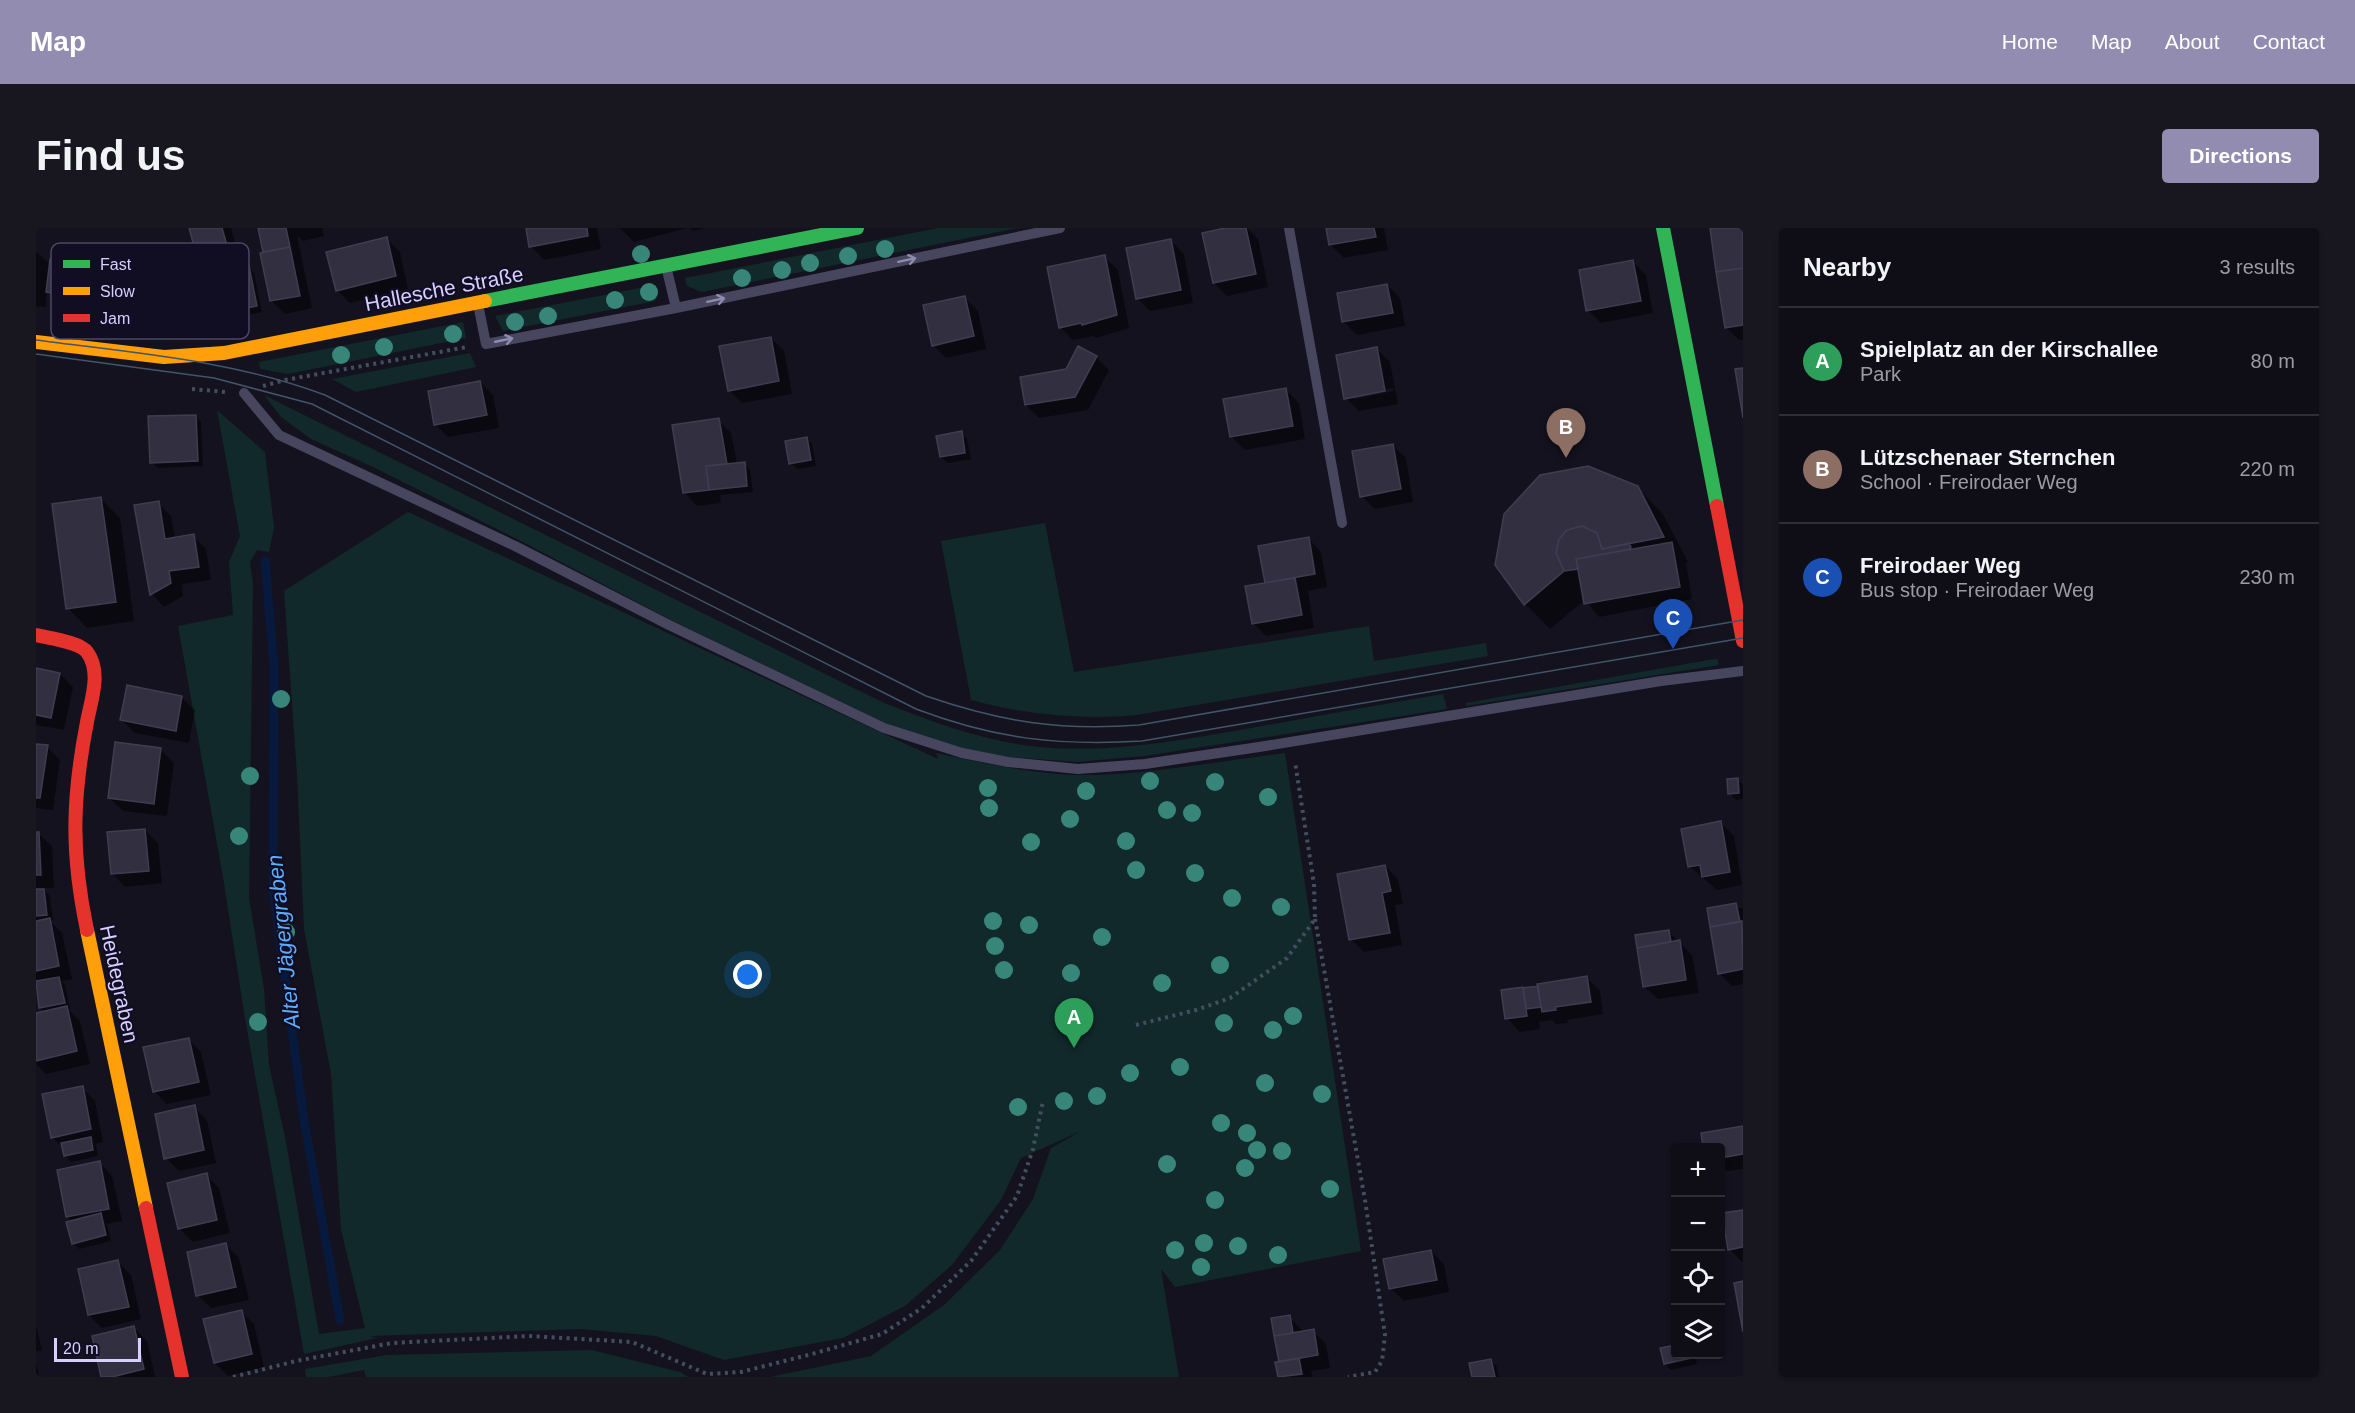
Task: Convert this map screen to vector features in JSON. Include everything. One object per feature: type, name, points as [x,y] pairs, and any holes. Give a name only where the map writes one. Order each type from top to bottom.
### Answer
[{"type":"street","name":"Hallesche Straße","points":[[36,342],[146,356],[191,357],[303,338],[857,228]]},
{"type":"street","points":[[1663,228],[1743,641]]},
{"type":"street","name":"Heidegraben","points":[[36,635],[76,645],[87,651],[96,673],[78,769],[74,817],[76,870],[108,1036],[182,1377]]},
{"type":"lane","points":[[478,304],[486,344],[676,308],[1060,228]]},
{"type":"lane","points":[[1289,228],[1342,523]]},
{"type":"lane","points":[[666,266],[676,308]]},
{"type":"lane","points":[[244,393],[279,435],[515,546],[669,625],[873,723],[927,743],[1008,762],[1078,769],[1145,764],[1649,683],[1743,671]]},
{"type":"path","points":[[244,393],[285,380],[486,344]]},
{"type":"path","points":[[1292,742],[1314,884],[1315,919],[1365,1200],[1385,1335],[1382,1361],[1375,1372],[1348,1377]]},
{"type":"path","points":[[1136,1025],[1196,1010],[1230,998],[1287,958],[1315,919]]},
{"type":"path","points":[[233,1377],[296,1361],[392,1343],[529,1336],[633,1342],[709,1376],[741,1372],[882,1334],[922,1308],[971,1261],[1017,1196],[1033,1149],[1043,1101]]},
{"type":"green space","points":[[938,228],[1017,228],[702,292],[687,286],[685,278]]},
{"type":"green space","points":[[656,285],[658,297],[655,301],[503,331],[495,316]]},
{"type":"green space","points":[[463,322],[466,338],[288,374],[260,369],[259,362]]},
{"type":"green space","points":[[470,353],[476,367],[356,392],[332,379]]},
{"type":"green space","points":[[264,395],[882,702],[973,734],[1030,746],[1111,748],[1192,738],[1443,694],[1447,709],[1144,756],[1077,762],[1009,757],[963,749],[885,723],[671,620],[519,540],[373,467],[311,439],[281,417]]},
{"type":"green space","points":[[217,410],[265,452],[274,527],[269,552],[257,550],[250,562],[253,584],[249,898],[264,989],[269,1065],[286,1142],[319,1334],[365,1328],[341,1230],[331,1074],[304,929],[297,774],[284,591],[408,512],[938,759],[936,753],[1040,772],[1101,775],[1154,771],[1285,753],[1361,1251],[1175,1287],[1161,1269],[1179,1377],[770,1377],[871,1356],[944,1305],[1000,1250],[1033,1199],[1051,1148],[1081,1131],[1021,1158],[1001,1200],[952,1265],[905,1306],[843,1338],[724,1360],[656,1336],[581,1329],[370,1336],[377,1338],[304,1354],[178,626],[233,615],[229,562],[240,536]]},
{"type":"green space","points":[[1045,523],[1074,672],[1369,626],[1374,661],[1486,643],[1488,656],[1137,715],[1095,717],[1053,715],[1032,713],[971,700],[941,541]]},
{"type":"green space","points":[[1717,659],[1719,665],[1466,706],[1466,703]]},
{"type":"green space","points":[[592,1350],[680,1372],[688,1377],[366,1377],[364,1370],[328,1377],[306,1377],[305,1369],[387,1355]]},
{"type":"building","points":[[189,228],[222,228],[226,243],[193,243]]},
{"type":"building","points":[[258,228],[286,228],[290,247],[263,252]]},
{"type":"building","points":[[526,228],[587,228],[588,236],[529,247]]},
{"type":"building","points":[[1225,228],[1246,228],[1256,274],[1213,283],[1202,233]]},
{"type":"building","points":[[1326,228],[1374,228],[1376,237],[1329,245]]},
{"type":"building","points":[[1710,228],[1743,228],[1743,268],[1716,272]]},
{"type":"building","points":[[387,237],[396,276],[336,291],[326,252]]},
{"type":"building","points":[[1171,239],[1181,290],[1136,299],[1126,248]]},
{"type":"building","points":[[290,247],[300,296],[270,301],[260,253]]},
{"type":"building","points":[[1105,255],[1117,315],[1082,325],[1081,323],[1059,328],[1047,267]]},
{"type":"building","points":[[50,259],[51,259],[51,293],[46,292]]},
{"type":"building","points":[[1633,260],[1641,301],[1586,311],[1579,270]]},
{"type":"building","points":[[249,266],[257,306],[249,307]]},
{"type":"building","points":[[1743,268],[1743,325],[1725,328],[1716,272]]},
{"type":"building","points":[[1387,284],[1393,313],[1342,322],[1337,293]]},
{"type":"building","points":[[965,296],[974,336],[932,346],[923,305]]},
{"type":"building","points":[[771,337],[779,381],[728,391],[719,346]]},
{"type":"building","points":[[1078,346],[1097,356],[1075,397],[1025,405],[1020,377],[1066,369]]},
{"type":"building","points":[[1377,347],[1385,391],[1344,399],[1336,355]]},
{"type":"building","points":[[1743,368],[1743,418],[1735,369]]},
{"type":"building","points":[[480,381],[487,415],[434,425],[428,391]]},
{"type":"building","points":[[1286,388],[1293,426],[1230,437],[1223,399]]},
{"type":"building","points":[[196,415],[198,461],[150,463],[148,416]]},
{"type":"building","points":[[719,418],[727,464],[706,466],[709,490],[683,493],[672,425]]},
{"type":"building","points":[[962,431],[965,453],[940,457],[936,436]]},
{"type":"building","points":[[807,437],[811,460],[789,464],[785,441]]},
{"type":"building","points":[[1393,444],[1401,489],[1360,497],[1352,451]]},
{"type":"building","points":[[745,462],[747,486],[709,490],[706,466]]},
{"type":"building","points":[[1588,466],[1638,486],[1664,537],[1602,549],[1597,533],[1582,526],[1567,530],[1559,539],[1556,553],[1564,571],[1524,605],[1495,565],[1504,514],[1540,475]]},
{"type":"building","points":[[101,497],[116,602],[66,609],[52,504]]},
{"type":"building","points":[[159,501],[165,539],[194,534],[199,567],[169,571],[171,583],[150,595],[134,505]]},
{"type":"building","points":[[1582,526],[1597,533],[1602,549],[1630,543],[1631,549],[1576,559],[1578,569],[1564,571],[1556,553],[1559,539],[1567,530]]},
{"type":"building","points":[[1309,537],[1315,574],[1265,583],[1258,546]]},
{"type":"building","points":[[1672,542],[1680,587],[1584,604],[1576,559]]},
{"type":"building","points":[[1295,578],[1302,615],[1252,624],[1245,586]]},
{"type":"building","points":[[36,668],[60,673],[51,718],[36,715]]},
{"type":"building","points":[[127,685],[182,696],[176,731],[120,720]]},
{"type":"building","points":[[115,742],[161,748],[154,804],[108,798]]},
{"type":"building","points":[[36,744],[48,745],[40,798],[36,798]]},
{"type":"building","points":[[1738,778],[1739,793],[1728,794],[1727,779]]},
{"type":"building","points":[[1721,821],[1730,872],[1702,877],[1700,865],[1688,867],[1681,829]]},
{"type":"building","points":[[145,829],[149,871],[111,874],[107,832]]},
{"type":"building","points":[[36,832],[39,832],[41,875],[36,875]]},
{"type":"building","points":[[1385,865],[1391,891],[1382,893],[1390,933],[1349,940],[1337,874]]},
{"type":"building","points":[[36,889],[44,889],[47,915],[36,916]]},
{"type":"building","points":[[1736,903],[1740,922],[1710,927],[1707,908]]},
{"type":"building","points":[[50,918],[59,966],[36,971],[36,921]]},
{"type":"building","points":[[1742,921],[1743,969],[1718,974],[1710,927]]},
{"type":"building","points":[[1669,930],[1671,942],[1637,948],[1635,935]]},
{"type":"building","points":[[1680,940],[1686,980],[1643,987],[1637,948]]},
{"type":"building","points":[[1587,976],[1591,1002],[1555,1007],[1556,1010],[1542,1012],[1537,984]]},
{"type":"building","points":[[59,977],[65,1003],[39,1008],[36,981]]},
{"type":"building","points":[[1538,986],[1541,1007],[1526,1009],[1523,988]]},
{"type":"building","points":[[1523,987],[1527,1016],[1505,1019],[1501,990]]},
{"type":"building","points":[[67,1006],[77,1051],[36,1061],[36,1013]]},
{"type":"building","points":[[189,1038],[199,1082],[153,1092],[143,1047]]},
{"type":"building","points":[[83,1086],[91,1129],[51,1138],[42,1094]]},
{"type":"building","points":[[195,1105],[204,1150],[164,1159],[155,1114]]},
{"type":"building","points":[[1743,1126],[1743,1154],[1725,1157],[1725,1143],[1702,1143],[1701,1133]]},
{"type":"building","points":[[91,1137],[93,1150],[64,1156],[61,1143]]},
{"type":"building","points":[[100,1161],[109,1209],[66,1217],[57,1170]]},
{"type":"building","points":[[207,1173],[217,1220],[178,1229],[167,1183]]},
{"type":"building","points":[[1743,1210],[1743,1247],[1728,1250],[1725,1213]]},
{"type":"building","points":[[101,1213],[106,1235],[72,1244],[66,1222]]},
{"type":"building","points":[[226,1243],[236,1287],[196,1296],[187,1252]]},
{"type":"building","points":[[1431,1250],[1437,1280],[1389,1289],[1383,1259]]},
{"type":"building","points":[[118,1260],[129,1307],[88,1315],[78,1269]]},
{"type":"building","points":[[1743,1281],[1743,1332],[1734,1283]]},
{"type":"building","points":[[242,1310],[252,1354],[214,1363],[203,1319]]},
{"type":"building","points":[[1290,1315],[1293,1333],[1274,1336],[1271,1318]]},
{"type":"building","points":[[134,1326],[144,1369],[112,1377],[101,1377],[92,1336]]},
{"type":"building","points":[[1314,1329],[1318,1355],[1279,1362],[1274,1336]]},
{"type":"building","points":[[1671,1346],[1671,1359],[1687,1359],[1664,1364],[1660,1348]]},
{"type":"building","points":[[1299,1358],[1302,1374],[1278,1377],[1275,1362]]},
{"type":"building","points":[[1491,1359],[1495,1377],[1472,1377],[1469,1363]]},
{"type":"waterway","name":"Alter Jägergraben","points":[[265,561],[274,667],[273,888],[304,1120],[340,1320]]},
{"type":"tram line","points":[[36,340],[182,359],[254,373],[325,395],[926,696],[1006,718],[1083,727],[1139,725],[1743,620]]},
{"type":"tram line","points":[[36,354],[214,378],[312,404],[916,709],[1000,734],[1054,741],[1142,741],[1743,638]]},
{"type":"traffic: fast","points":[[485,301],[857,228]]},
{"type":"traffic: fast","points":[[1663,228],[1717,506]]},
{"type":"traffic: slow","points":[[36,342],[164,357],[224,353],[485,301]]},
{"type":"traffic: slow","points":[[87,930],[146,1208]]},
{"type":"traffic: jam","points":[[1717,506],[1743,641]]},
{"type":"traffic: jam","points":[[36,635],[78,646],[87,652],[94,668],[94,686],[78,776],[75,826],[78,876],[87,930]]},
{"type":"traffic: jam","points":[[146,1208],[182,1377]]},
{"type":"place","name":"Lützschenaer Sternchen","points":[[1566,458]]},
{"type":"place","name":"Freirodaer Weg","points":[[1673,649]]},
{"type":"place","name":"Spielplatz an der Kirschallee","points":[[1074,1048]]}]
